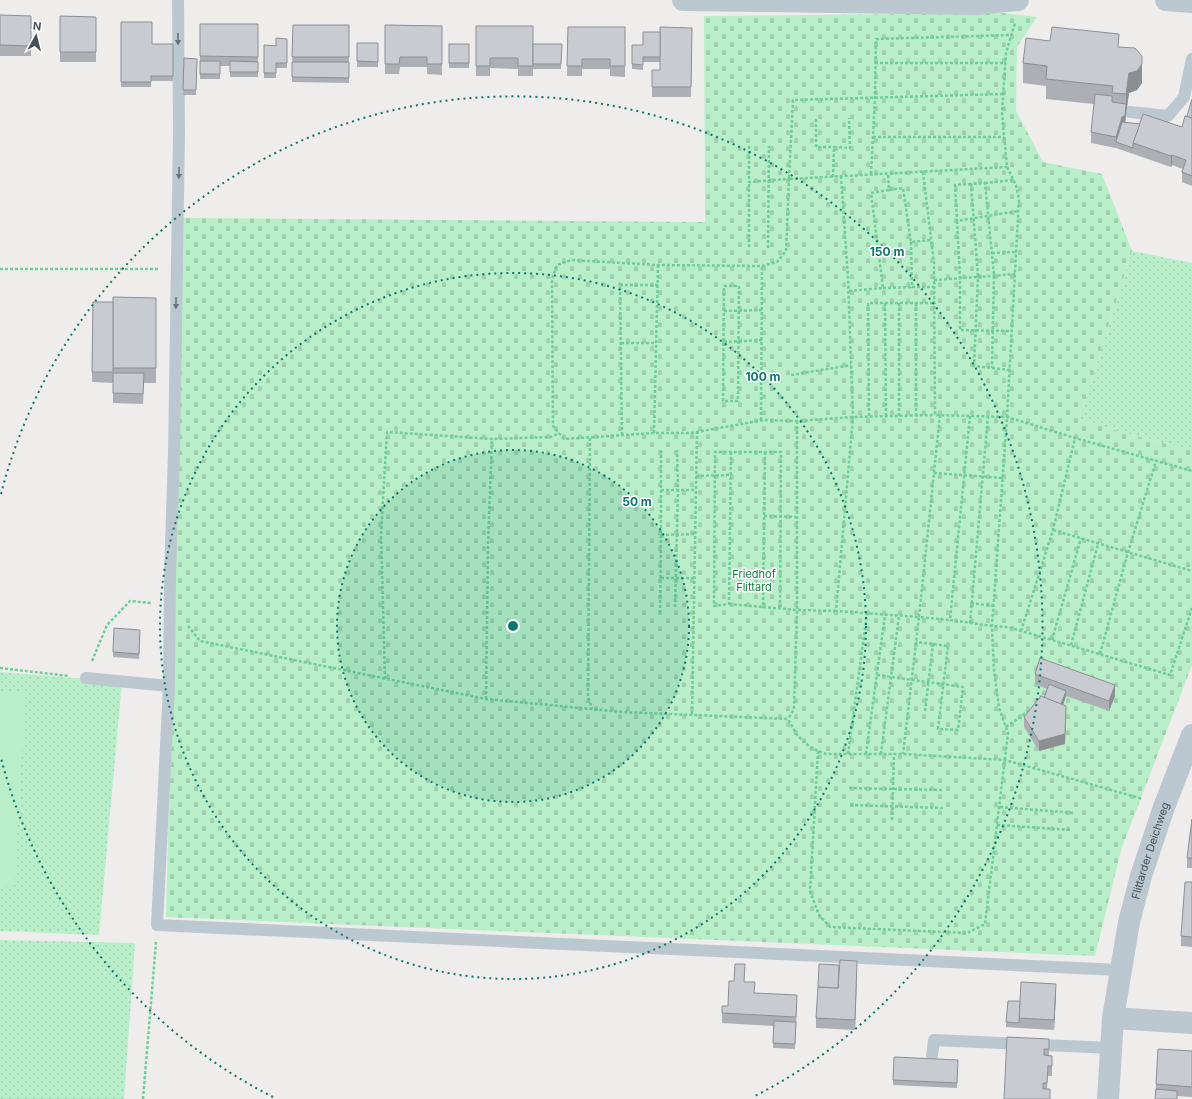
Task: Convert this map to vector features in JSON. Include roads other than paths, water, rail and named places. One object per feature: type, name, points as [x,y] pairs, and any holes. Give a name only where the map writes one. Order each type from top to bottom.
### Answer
[{"type":"street","points":[[683,0],[977,4],[1018,0]]},
{"type":"street","points":[[1166,0],[1192,2]]},
{"type":"street","name":"Flittarder Deichweg","points":[[1108,1099],[1113,1018],[1120,970],[1130,922],[1141,876],[1164,807],[1192,735]]},
{"type":"street","points":[[1113,1018],[1192,1023]]},
{"type":"lane","points":[[178,0],[179,134],[169,686],[157,925],[1120,970]]},
{"type":"lane","points":[[1130,112],[1168,116],[1184,97],[1192,59]]},
{"type":"lane","points":[[86,678],[169,686]]},
{"type":"lane","points":[[932,1056],[934,1040],[1111,1048]]},
{"type":"park label","name":"Friedhof Flittard","points":[[754,580]]}]
